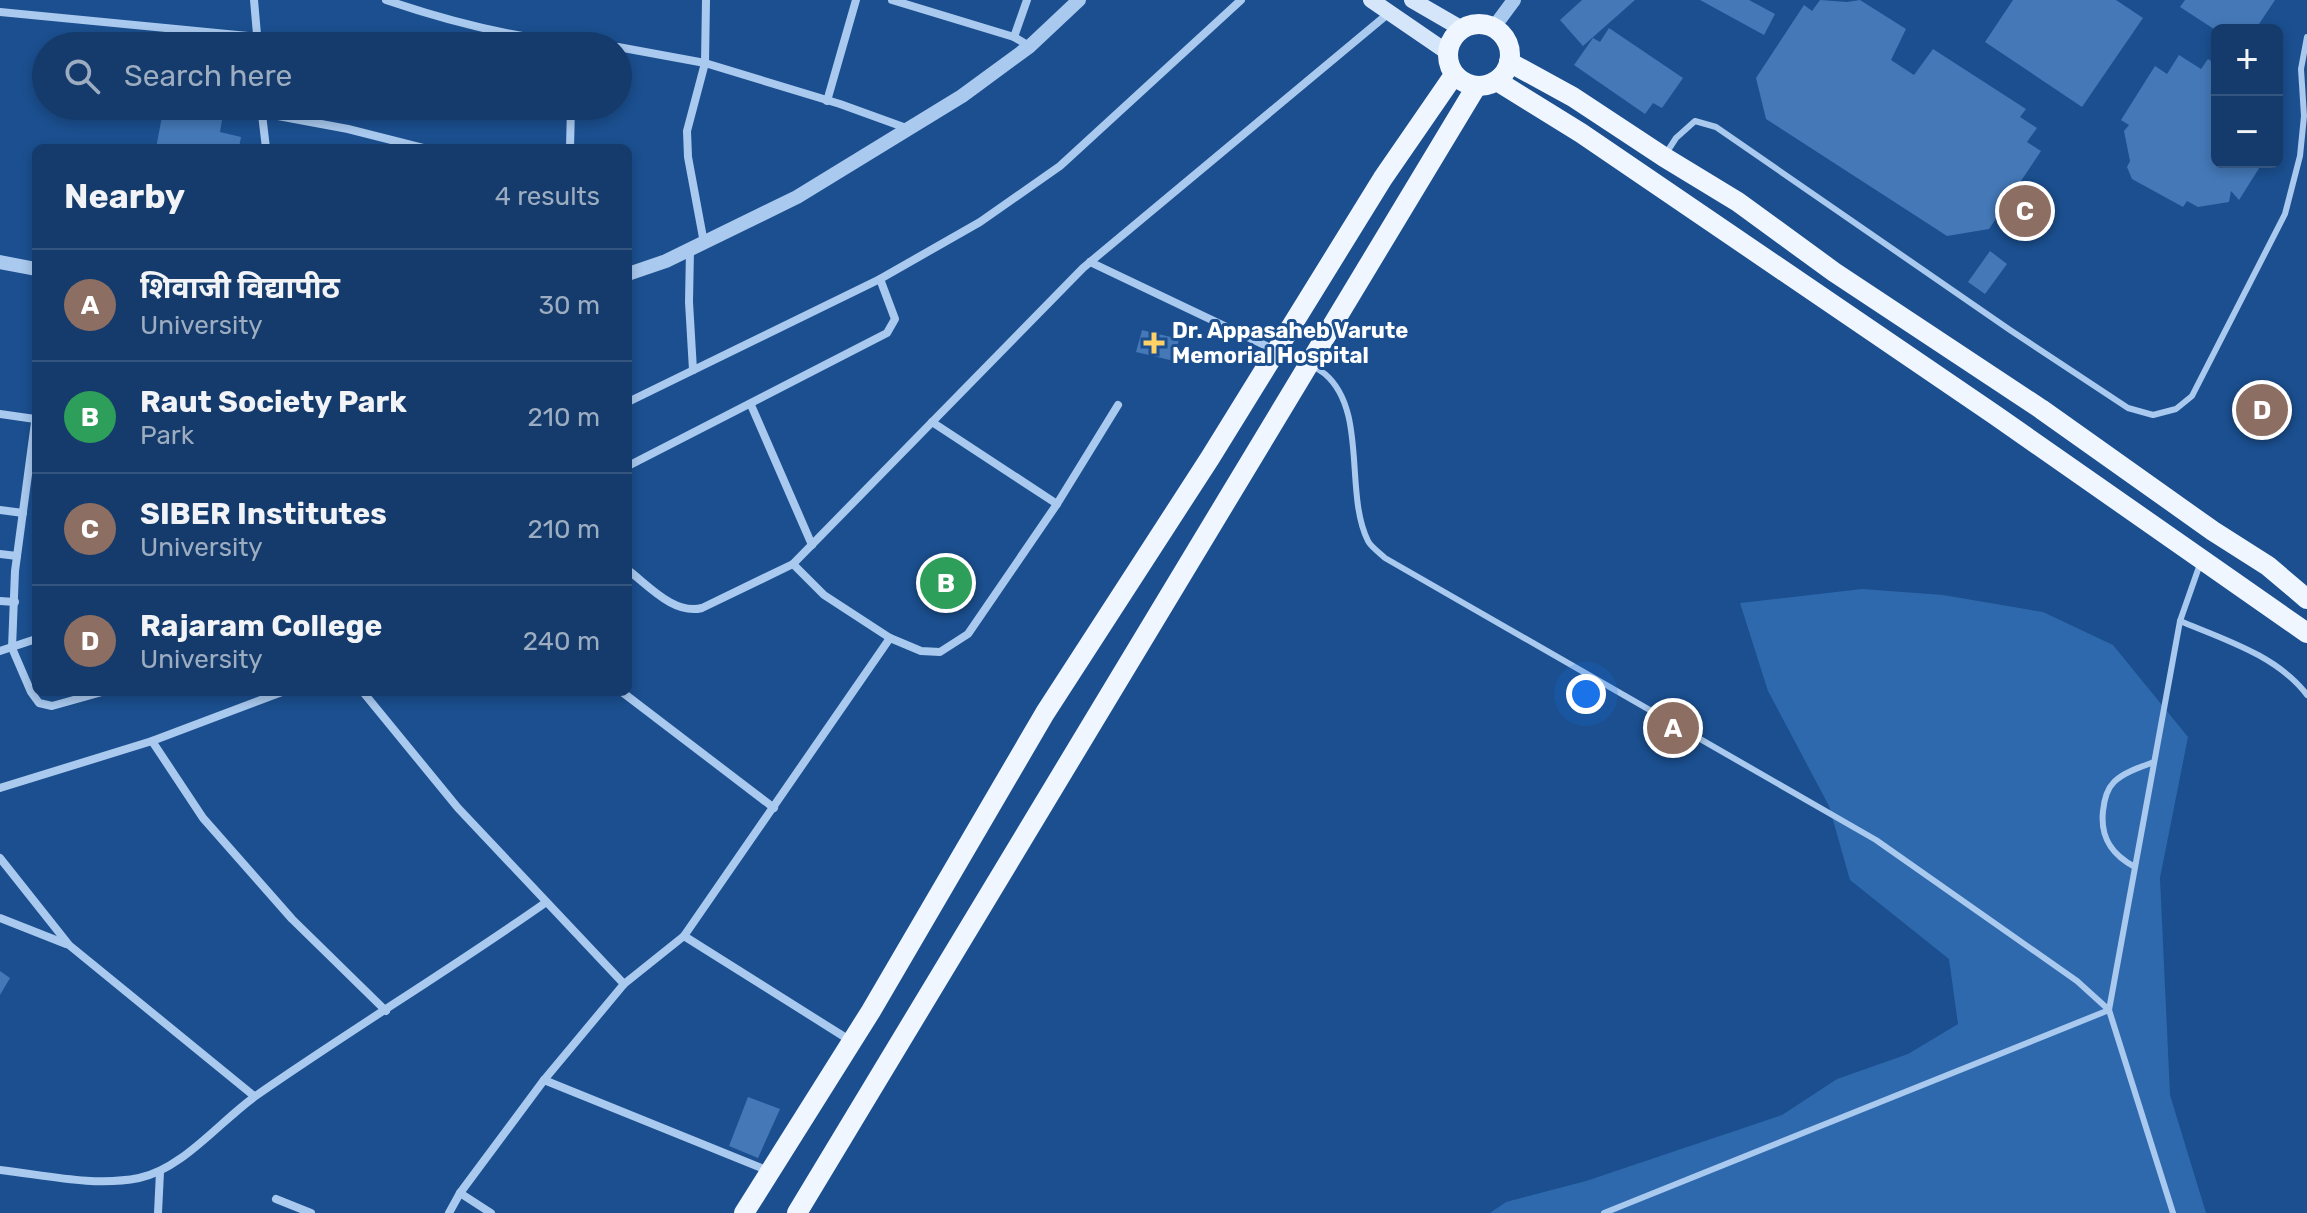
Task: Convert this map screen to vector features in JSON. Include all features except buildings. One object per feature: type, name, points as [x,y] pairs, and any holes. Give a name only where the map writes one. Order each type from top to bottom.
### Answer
[{"type":"main road","points":[[1371,0],[1447,52]]},
{"type":"main road","points":[[1412,0],[1462,29]]},
{"type":"main road","points":[[1479,24],[1501,32],[1508,45],[1509,62],[1497,81],[1476,87],[1454,75],[1449,67],[1447,52],[1455,35],[1462,29],[1479,24]]},
{"type":"main road","points":[[1509,62],[1573,97],[1738,202],[1834,272],[2041,409],[2213,531],[2268,566],[2307,599]]},
{"type":"main road","points":[[744,1213],[851,1041],[1045,713],[1277,351],[1383,178],[1454,75]]},
{"type":"main road","points":[[1497,81],[1594,142],[1995,415],[2307,633]]},
{"type":"main road","points":[[797,1213],[1476,87]]},
{"type":"street","points":[[254,0],[257,32]]},
{"type":"street","points":[[386,0],[435,17],[497,32]]},
{"type":"street","points":[[704,243],[688,157],[687,131],[705,63],[706,0]]},
{"type":"street","points":[[827,101],[856,0]]},
{"type":"street","points":[[892,0],[1014,37],[1030,46]]},
{"type":"street","points":[[1014,37],[1027,0]]},
{"type":"street","points":[[632,272],[690,250],[797,197],[909,129],[962,96],[1030,46],[1079,0]]},
{"type":"street","points":[[632,400],[880,279],[980,222],[1060,166],[1241,0]]},
{"type":"street","points":[[1494,27],[1514,0]]},
{"type":"street","points":[[0,12],[178,32]]},
{"type":"street","points":[[632,573],[679,608],[690,611],[793,564],[1090,262],[1389,13]]},
{"type":"street","points":[[632,50],[705,63],[909,129]]},
{"type":"street","points":[[262,120],[265,144]]},
{"type":"street","points":[[309,120],[407,144]]},
{"type":"street","points":[[570,144],[571,120]]},
{"type":"street","points":[[690,250],[693,370]]},
{"type":"street","points":[[0,262],[32,268]]},
{"type":"street","points":[[1090,262],[1277,351]]},
{"type":"street","points":[[632,464],[887,333],[895,319],[880,279]]},
{"type":"street","points":[[751,405],[812,545]]},
{"type":"street","points":[[793,564],[824,595],[890,638],[921,651],[940,652],[968,634],[1057,504],[1118,405]]},
{"type":"street","points":[[0,414],[32,417]]},
{"type":"street","points":[[932,422],[1057,504]]},
{"type":"street","points":[[32,447],[17,556],[12,648],[32,693]]},
{"type":"street","points":[[0,510],[23,513]]},
{"type":"street","points":[[0,554],[17,556]]},
{"type":"street","points":[[0,601],[15,602]]},
{"type":"street","points":[[449,1213],[460,1193],[544,1080],[624,984],[684,936],[890,638]]},
{"type":"street","points":[[0,651],[32,640]]},
{"type":"street","points":[[34,696],[39,703],[52,706],[88,696]]},
{"type":"street","points":[[0,788],[152,741],[271,696]]},
{"type":"street","points":[[366,696],[458,808],[624,984]]},
{"type":"street","points":[[627,696],[774,808]]},
{"type":"street","points":[[152,741],[203,818],[292,919],[386,1011]]},
{"type":"street","points":[[0,858],[69,945],[254,1096]]},
{"type":"street","points":[[0,1170],[106,1182],[160,1172],[254,1096],[545,903]]},
{"type":"street","points":[[0,918],[69,945]]},
{"type":"street","points":[[684,936],[851,1041]]},
{"type":"street","points":[[544,1080],[770,1171]]},
{"type":"street","points":[[158,1213],[160,1172]]},
{"type":"street","points":[[460,1193],[491,1213]]},
{"type":"street","points":[[276,1199],[311,1213]]},
{"type":"lane","points":[[1664,157],[1676,138],[1695,121],[1716,127],[2128,408],[2153,415],[2176,409],[2192,396],[2285,214],[2300,156],[2304,116],[2301,69],[2307,37]]},
{"type":"lane","points":[[1277,351],[1310,364],[1327,377],[1341,396],[1349,424],[1359,507],[1368,542],[1385,558],[1876,840],[2077,981],[2109,1010]]},
{"type":"lane","points":[[2173,1213],[2109,1010],[2180,621],[2201,561]]},
{"type":"lane","points":[[2180,621],[2250,651],[2297,681],[2307,695]]},
{"type":"lane","points":[[2135,867],[2120,860],[2108,845],[2101,827],[2105,799],[2113,782],[2154,762]]},
{"type":"lane","points":[[1604,1213],[2109,1010]]},
{"type":"shaded area","points":[[1862,589],[1943,595],[2043,612],[2113,645],[2188,737],[2160,878],[2170,1095],[2206,1213],[1490,1213],[1506,1202],[1586,1181],[1782,1115],[1837,1079],[1908,1054],[1958,1024],[1949,959],[1850,880],[1829,806],[1768,691],[1740,603]]},
{"type":"place","name":"SIBER Institutes","points":[[2025,211]]},
{"type":"place","name":"Dr. Appasaheb Varute Memorial Hospital","points":[[1154,343]]},
{"type":"place","name":"Rajaram College","points":[[2262,410]]},
{"type":"place","name":"Raut Society Park","points":[[946,583]]},
{"type":"place","name":"शिवाजी विद्यापीठ","points":[[1673,728]]}]
